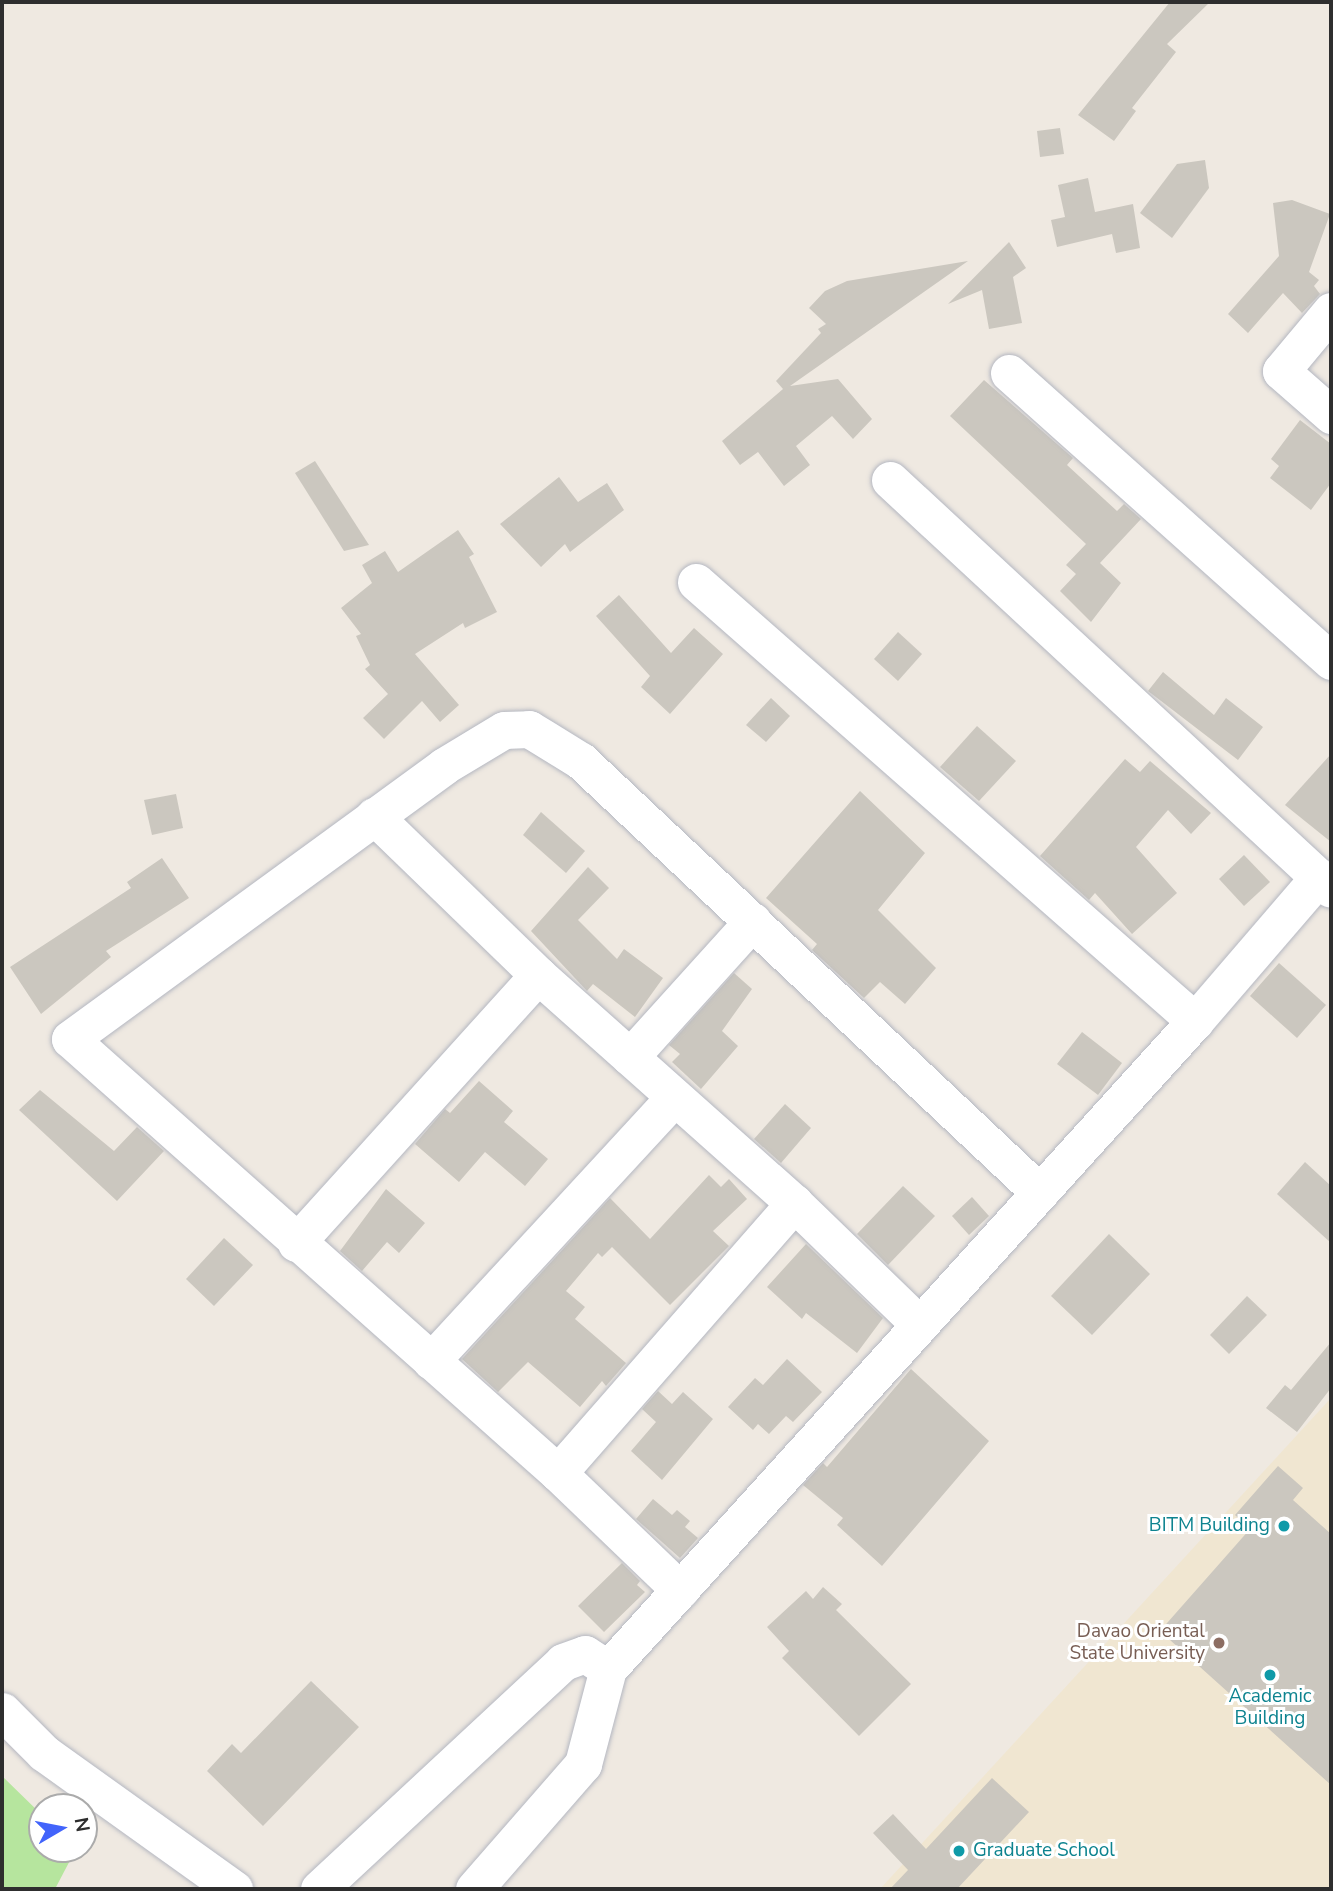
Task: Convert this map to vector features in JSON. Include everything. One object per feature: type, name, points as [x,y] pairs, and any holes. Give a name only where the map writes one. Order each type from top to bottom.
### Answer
[{"type":"street","points":[[1331,311],[1281,371],[1331,415]]},
{"type":"street","points":[[1009,373],[1331,661]]},
{"type":"street","points":[[474,1889],[583,1764],[608,1669],[1195,1021],[1325,883],[890,480]]},
{"type":"street","points":[[696,582],[1195,1021]]},
{"type":"street","points":[[680,1590],[558,1473],[296,1243],[70,1039],[374,816],[477,745],[504,730],[530,729],[581,761],[1040,1193]]},
{"type":"street","points":[[374,816],[538,975],[794,1203],[920,1325]]},
{"type":"street","points":[[630,1057],[753,921]]},
{"type":"street","points":[[296,1243],[538,975]]},
{"type":"street","points":[[431,1361],[675,1097]]},
{"type":"street","points":[[558,1473],[794,1203]]},
{"type":"street","points":[[320,1889],[563,1662],[585,1654],[608,1669]]},
{"type":"street","points":[[2,1711],[44,1753],[234,1889]]},
{"type":"shaded area","name":"Davao Oriental State University","points":[[1331,1398],[1331,1889],[880,1889]]},
{"type":"green space","points":[[2,1776],[28,1801],[28,1863],[69,1863],[55,1889],[2,1889]]},
{"type":"building","points":[[1170,2],[1210,2],[1167,44],[1176,52],[1132,108],[1136,111],[1114,141],[1078,115]]},
{"type":"building","points":[[1060,128],[1064,154],[1040,157],[1037,131]]},
{"type":"building","points":[[1205,160],[1209,188],[1172,238],[1140,213],[1177,164]]},
{"type":"building","points":[[1088,178],[1095,212],[1133,204],[1140,248],[1116,253],[1112,234],[1057,247],[1051,220],[1065,217],[1058,185]]},
{"type":"building","points":[[1292,200],[1330,214],[1309,272],[1319,280],[1314,286],[1320,294],[1302,313],[1283,293],[1248,333],[1228,314],[1279,256],[1273,203]]},
{"type":"building","points":[[1009,242],[1026,268],[1013,277],[1022,323],[989,329],[982,290],[948,304]]},
{"type":"building","points":[[968,261],[790,386],[838,379],[872,419],[853,439],[832,416],[796,446],[810,465],[784,486],[758,452],[740,465],[722,441],[783,389],[776,381],[821,333],[818,329],[826,324],[809,308],[825,291],[847,281]]},
{"type":"building","points":[[984,380],[1073,458],[1067,465],[1117,511],[1124,504],[1141,519],[1100,563],[1121,583],[1091,622],[1060,591],[1076,574],[1066,565],[1086,544],[950,416]]},
{"type":"building","points":[[1300,420],[1331,444],[1331,483],[1311,510],[1270,478],[1279,466],[1271,459]]},
{"type":"building","points":[[315,461],[369,545],[344,551],[295,473]]},
{"type":"building","points":[[559,477],[578,502],[607,483],[624,510],[570,552],[565,544],[541,567],[500,524]]},
{"type":"building","points":[[458,530],[474,554],[469,557],[497,612],[465,628],[463,623],[415,654],[459,705],[440,722],[422,701],[384,739],[363,718],[388,694],[365,669],[370,665],[356,636],[361,634],[341,608],[372,583],[362,565],[385,551],[398,572]]},
{"type":"building","points":[[619,595],[671,653],[694,628],[723,654],[670,714],[641,687],[650,676],[596,616]]},
{"type":"building","points":[[898,632],[922,654],[898,681],[874,659]]},
{"type":"building","points":[[1163,672],[1214,715],[1226,698],[1263,727],[1238,760],[1148,691]]},
{"type":"building","points":[[771,698],[790,716],[766,742],[746,725]]},
{"type":"building","points":[[977,726],[1016,761],[979,801],[940,767]]},
{"type":"building","points":[[1331,754],[1331,842],[1285,805]]},
{"type":"building","points":[[1125,759],[1140,772],[1150,761],[1211,813],[1191,834],[1168,810],[1136,847],[1177,893],[1132,934],[1095,893],[1089,900],[1040,856]]},
{"type":"building","points":[[860,791],[925,853],[878,910],[936,968],[905,1004],[880,982],[864,998],[812,950],[817,944],[766,898]]},
{"type":"building","points":[[176,794],[183,828],[152,835],[144,800]]},
{"type":"building","points":[[541,812],[585,851],[566,873],[523,835]]},
{"type":"building","points":[[1244,855],[1270,882],[1244,906],[1219,879]]},
{"type":"building","points":[[162,858],[189,898],[106,951],[111,957],[41,1014],[10,967],[131,888],[127,882]]},
{"type":"building","points":[[588,867],[609,888],[578,920],[617,959],[624,949],[663,978],[635,1017],[593,984],[587,991],[531,931]]},
{"type":"building","points":[[1279,963],[1326,1005],[1297,1038],[1250,996]]},
{"type":"building","points":[[734,973],[752,989],[722,1031],[738,1046],[701,1089],[672,1062],[680,1054],[669,1045]]},
{"type":"building","points":[[1082,1032],[1122,1063],[1098,1095],[1057,1064]]},
{"type":"building","points":[[479,1081],[513,1111],[504,1122],[548,1159],[525,1186],[485,1152],[459,1182],[415,1144],[445,1109],[450,1113]]},
{"type":"building","points":[[40,1090],[114,1151],[137,1127],[164,1151],[117,1201],[19,1110]]},
{"type":"building","points":[[785,1104],[811,1128],[781,1163],[754,1139]]},
{"type":"building","points":[[1305,1162],[1331,1186],[1331,1243],[1277,1194]]},
{"type":"building","points":[[709,1175],[721,1187],[729,1179],[747,1199],[713,1231],[729,1246],[670,1305],[612,1247],[602,1257],[598,1253],[566,1291],[585,1307],[575,1319],[626,1363],[606,1386],[602,1381],[580,1407],[528,1362],[498,1392],[462,1359],[610,1198],[650,1239]]},
{"type":"building","points":[[903,1186],[935,1216],[888,1265],[857,1234]]},
{"type":"building","points":[[386,1189],[425,1223],[399,1253],[387,1242],[362,1271],[340,1251]]},
{"type":"building","points":[[972,1197],[989,1216],[969,1235],[952,1216]]},
{"type":"building","points":[[1109,1234],[1150,1274],[1092,1335],[1051,1296]]},
{"type":"building","points":[[224,1238],[253,1265],[214,1306],[186,1279]]},
{"type":"building","points":[[806,1244],[883,1318],[857,1353],[806,1313],[802,1319],[767,1287]]},
{"type":"building","points":[[1247,1296],[1267,1315],[1229,1354],[1210,1335]]},
{"type":"building","points":[[1331,1342],[1331,1388],[1297,1432],[1266,1408],[1285,1385],[1291,1390]]},
{"type":"building","points":[[787,1359],[822,1392],[793,1422],[786,1416],[769,1434],[758,1424],[753,1430],[728,1407],[755,1378],[763,1385]]},
{"type":"building","points":[[911,1369],[989,1441],[882,1566],[837,1525],[843,1518],[803,1485],[823,1463],[827,1467]]},
{"type":"building","points":[[658,1391],[672,1404],[683,1392],[713,1419],[662,1480],[631,1451],[656,1422],[642,1409]]},
{"type":"building","name":"Academic Building","points":[[1278,1466],[1303,1488],[1293,1500],[1331,1534],[1331,1785],[1160,1631],[1250,1529],[1235,1515]]},
{"type":"building","points":[[653,1499],[672,1515],[677,1510],[690,1521],[685,1527],[698,1538],[680,1558],[636,1519]]},
{"type":"building","points":[[622,1563],[640,1581],[637,1585],[645,1592],[604,1632],[578,1606]]},
{"type":"building","points":[[823,1587],[842,1604],[836,1610],[911,1684],[859,1736],[782,1658],[789,1651],[767,1627],[806,1591],[813,1599]]},
{"type":"building","points":[[311,1681],[359,1727],[263,1826],[207,1771],[232,1744],[241,1753]]},
{"type":"building","name":"Graduate School","points":[[992,1778],[1029,1812],[957,1889],[890,1889],[908,1870],[873,1833],[893,1814],[926,1849]]},
{"type":"place","name":"BITM Building","points":[[1284,1526]]},
{"type":"place","name":"Davao Oriental State University","points":[[1219,1643]]},
{"type":"place","name":"Academic Building","points":[[1270,1675]]},
{"type":"place","name":"Graduate School","points":[[959,1851]]}]
